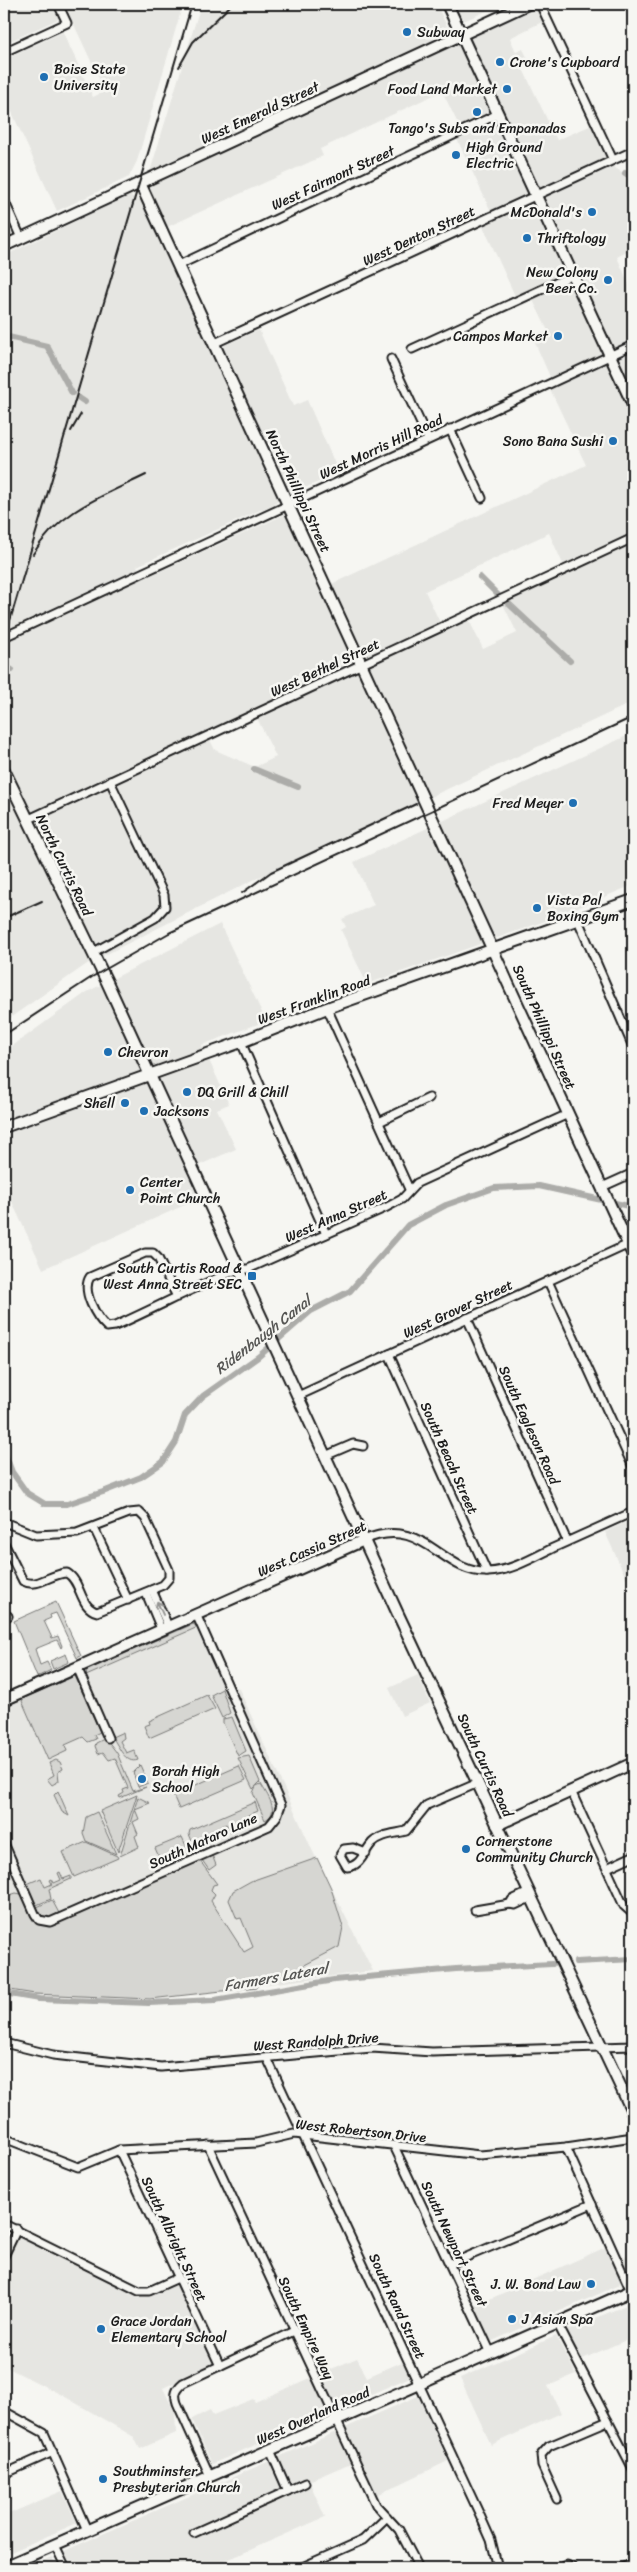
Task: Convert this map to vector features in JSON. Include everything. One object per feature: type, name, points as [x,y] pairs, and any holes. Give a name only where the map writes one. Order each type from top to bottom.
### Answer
[{"type":"street","points":[[4,52],[66,23],[58,4]]},
{"type":"street","points":[[447,4],[633,405]]},
{"type":"street","name":"West Emerald Street","points":[[4,246],[528,4]]},
{"type":"street","points":[[540,4],[613,160]]},
{"type":"street","name":"West Fairmont Street","points":[[179,265],[498,114]]},
{"type":"street","name":"West Denton Street","points":[[215,343],[633,151]]},
{"type":"street","name":"North Phillippi Street","points":[[140,183],[430,811]]},
{"type":"street","points":[[4,200],[21,238]]},
{"type":"street","points":[[412,349],[573,275]]},
{"type":"street","name":"West Morris Hill Road","points":[[4,637],[633,345]]},
{"type":"street","points":[[390,359],[428,439]]},
{"type":"street","points":[[450,429],[482,498]]},
{"type":"street","name":"West Bethel Street","points":[[27,820],[633,538]]},
{"type":"street","name":"North Curtis Road","points":[[4,770],[101,971]]},
{"type":"street","points":[[92,953],[155,918],[165,907],[164,895],[110,781]]},
{"type":"street","name":"South Phillippi Street","points":[[430,811],[633,1255]]},
{"type":"street","name":"West Franklin Road","points":[[4,1127],[241,1042],[327,1008],[633,900]]},
{"type":"street","points":[[578,920],[633,1047]]},
{"type":"street","name":"South Curtis Road","points":[[101,971],[364,1540],[633,2113]]},
{"type":"street","points":[[327,1008],[409,1189]]},
{"type":"street","points":[[241,1042],[326,1234]]},
{"type":"street","points":[[379,1122],[429,1098]]},
{"type":"street","name":"West Anna Street","points":[[177,1297],[158,1258],[153,1253],[145,1253],[90,1277],[86,1290],[101,1322],[107,1327],[115,1326],[239,1269],[248,1269],[402,1199],[409,1189],[417,1183],[568,1114]]},
{"type":"street","points":[[604,1191],[633,1173]]},
{"type":"street","name":"West Grover Street","points":[[298,1396],[628,1244]]},
{"type":"street","points":[[548,1281],[633,1467]]},
{"type":"street","name":"South Eagleson Road","points":[[467,1318],[568,1541]]},
{"type":"street","name":"South Beach Street","points":[[389,1354],[487,1572]]},
{"type":"street","points":[[325,1456],[353,1444],[363,1446]]},
{"type":"street","points":[[4,1522],[36,1535],[77,1533],[129,1513],[138,1512],[145,1518],[169,1570],[167,1582],[149,1592],[101,1612],[93,1611],[87,1606],[74,1579],[67,1573],[58,1574],[37,1583],[27,1584],[20,1578],[4,1543]]},
{"type":"street","name":"West Cassia Street","points":[[4,1700],[376,1535],[399,1533],[414,1538],[465,1567],[487,1572],[520,1564],[633,1512]]},
{"type":"street","points":[[94,1528],[128,1600]]},
{"type":"street","points":[[149,1592],[164,1628]]},
{"type":"street","name":"South Mataro Lane","points":[[4,1842],[35,1914],[40,1920],[50,1922],[269,1826],[277,1816],[281,1805],[196,1614]]},
{"type":"street","points":[[77,1667],[108,1738]]},
{"type":"street","points":[[498,1825],[633,1763]]},
{"type":"street","points":[[366,1853],[373,1842],[392,1833],[406,1831],[427,1805],[478,1782]]},
{"type":"street","points":[[571,1791],[624,1906],[633,1914]]},
{"type":"street","points":[[607,1868],[633,1856]]},
{"type":"street","points":[[476,1910],[510,1904],[515,1905],[530,1894]]},
{"type":"street","name":"West Randolph Drive","points":[[4,2043],[53,2055],[161,2067],[372,2048],[432,2052],[633,2046]]},
{"type":"street","name":"South Rand Street","points":[[267,2058],[491,2540],[498,2568]]},
{"type":"street","name":"West Robertson Drive","points":[[4,2138],[78,2166],[85,2166],[120,2150],[256,2143],[294,2134],[480,2155],[566,2147],[633,2137]]},
{"type":"street","name":"South Empire Way","points":[[208,2145],[376,2505],[399,2530],[418,2568]]},
{"type":"street","name":"South Newport Street","points":[[394,2146],[491,2353]]},
{"type":"street","points":[[566,2147],[632,2291]]},
{"type":"street","name":"South Albright Street","points":[[120,2150],[220,2366]]},
{"type":"street","points":[[450,2264],[592,2204]]},
{"type":"street","points":[[4,2224],[139,2291],[149,2291],[178,2278]]},
{"type":"street","points":[[4,2256],[17,2229]]},
{"type":"street","name":"West Overland Road","points":[[4,2567],[632,2291]]},
{"type":"street","points":[[557,2323],[633,2470]]},
{"type":"street","points":[[210,2476],[177,2403],[175,2393],[183,2383],[294,2331]]},
{"type":"street","points":[[4,2411],[41,2430],[87,2530]]},
{"type":"street","points":[[557,2499],[542,2466],[541,2454],[549,2446],[608,2421]]},
{"type":"street","points":[[270,2450],[288,2490]]},
{"type":"street","points":[[4,2474],[52,2452]]},
{"type":"street","points":[[194,2534],[305,2483]]},
{"type":"street","points":[[300,2568],[364,2540],[387,2517]]},
{"type":"street","points":[[54,2544],[66,2568]]},
{"type":"street","points":[[621,2568],[633,2563]]},
{"type":"street","points":[[561,2568],[567,2565],[572,2568]]},
{"type":"shaded area","points":[[4,4],[183,4],[137,161],[129,177],[57,211],[4,95],[4,59],[63,32],[93,97],[105,91],[69,14],[4,44]]},
{"type":"shaded area","points":[[201,4],[436,4],[451,34],[149,175]]},
{"type":"shaded area","points":[[453,4],[503,4],[461,22]]},
{"type":"shaded area","points":[[538,7],[544,21],[510,38],[516,52],[523,49],[530,63],[522,67],[557,140],[592,125],[612,166],[633,179],[633,249],[617,257],[633,293],[633,702],[249,882],[87,964],[4,1022],[4,256],[129,195],[141,201],[278,499],[276,503],[137,566],[143,579],[286,514],[321,589],[586,465],[550,389],[554,386],[533,338],[548,331],[528,290],[515,296],[483,226],[495,220],[457,139],[464,136],[442,91],[320,149],[323,156],[167,227],[146,186]],"holes":[[[549,533],[563,564],[609,543],[613,552],[503,604],[517,633],[483,649],[469,620],[444,631],[425,591]],[[257,718],[276,757],[255,767],[215,750],[210,740]]]},
{"type":"shaded area","points":[[259,330],[293,406],[307,400],[339,473],[291,494],[224,349],[225,345]]},
{"type":"shaded area","points":[[633,733],[633,885],[551,919],[367,984],[341,930],[346,927],[342,919],[374,905],[354,862]]},
{"type":"shaded area","points":[[220,924],[266,1021],[202,1045],[229,1104],[217,1109],[236,1149],[186,1171],[198,1199],[43,1269],[7,1191],[4,1192],[4,1052],[87,992]]},
{"type":"shaded area","points":[[633,1519],[633,1575],[626,1578],[605,1532]]},
{"type":"shaded area","points":[[56,1602],[81,1656],[77,1658],[56,1613],[50,1615],[51,1618],[44,1621],[52,1638],[58,1636],[62,1646],[61,1648],[57,1640],[35,1649],[40,1665],[47,1662],[51,1670],[37,1677],[14,1621]]},
{"type":"shaded area","name":"Borah High School","points":[[207,1616],[206,1623],[232,1684],[239,1689],[314,1854],[373,1971],[146,1999],[35,1995],[4,1989],[4,1705]]},
{"type":"shaded area","points":[[193,1624],[198,1627],[86,1676],[87,1670]]},
{"type":"shaded area","points":[[66,1654],[69,1662],[53,1669],[50,1661]]},
{"type":"shaded area","points":[[418,1675],[430,1703],[402,1716],[389,1688]]},
{"type":"shaded area","points":[[75,1676],[100,1732],[94,1735],[96,1739],[88,1742],[83,1737],[65,1745],[67,1751],[48,1760],[22,1701],[24,1698]]},
{"type":"shaded area","points":[[222,1689],[230,1713],[222,1718],[211,1695]]},
{"type":"shaded area","points":[[207,1695],[215,1709],[149,1738],[144,1726],[150,1724],[149,1721]]},
{"type":"shaded area","points":[[232,1717],[246,1751],[238,1756],[223,1723],[223,1719]]},
{"type":"shaded area","points":[[123,1732],[124,1738],[120,1741],[126,1753],[134,1750],[138,1760],[129,1760],[112,1737]]},
{"type":"shaded area","points":[[104,1739],[107,1740],[117,1753],[133,1791],[146,1787],[120,1798],[119,1796],[124,1793],[123,1790],[128,1788],[115,1758],[109,1760],[103,1752],[98,1754],[95,1746],[96,1743]]},
{"type":"shaded area","points":[[249,1756],[260,1782],[253,1789],[238,1758]]},
{"type":"shaded area","points":[[56,1760],[60,1762],[63,1769],[58,1772],[59,1781],[52,1785],[47,1779],[54,1775],[49,1763]]},
{"type":"shaded area","points":[[140,1765],[148,1783],[138,1787],[133,1772]]},
{"type":"shaded area","points":[[239,1766],[246,1780],[179,1809],[173,1795]]},
{"type":"shaded area","points":[[261,1784],[272,1808],[270,1817],[265,1820],[253,1793],[256,1786]]},
{"type":"shaded area","points":[[58,1791],[69,1816],[62,1812],[54,1795]]},
{"type":"shaded area","points":[[137,1795],[118,1852],[100,1811]]},
{"type":"shaded area","points":[[138,1797],[150,1803],[135,1809],[139,1819],[133,1822],[138,1834],[135,1836],[139,1847],[120,1856]]},
{"type":"shaded area","points":[[255,1802],[258,1811],[249,1815],[251,1823],[247,1825],[243,1818],[234,1823],[236,1830],[231,1832],[226,1824],[212,1834],[212,1840],[209,1842],[207,1838],[198,1842],[200,1846],[195,1848],[189,1834],[190,1830]]},
{"type":"shaded area","points":[[97,1812],[116,1854],[86,1841],[83,1833],[86,1817]]},
{"type":"shaded area","points":[[182,1837],[189,1852],[162,1864],[155,1848]]},
{"type":"shaded area","points":[[86,1842],[118,1858],[74,1877],[63,1852]]},
{"type":"shaded area","points":[[212,1855],[216,1865],[209,1870],[202,1860]]},
{"type":"shaded area","points":[[317,1858],[331,1888],[343,1927],[339,1947],[297,1969],[256,1982],[258,1987],[150,1999],[35,1994],[4,1989],[4,1897],[16,1893],[21,1894],[33,1916],[40,1924],[53,1925],[200,1861],[217,1884],[213,1885],[211,1890],[215,1894],[211,1901],[244,1952],[253,1947],[241,1918],[237,1919],[229,1900],[233,1891],[251,1881]]},
{"type":"shaded area","points":[[60,1872],[63,1879],[71,1876],[71,1879],[49,1889],[51,1899],[34,1906],[27,1884],[41,1878],[45,1887],[52,1884],[50,1880],[52,1879],[54,1883],[61,1880],[58,1873]]},
{"type":"shaded area","points":[[52,1900],[60,1915],[51,1919],[41,1917],[35,1908]]},
{"type":"shaded area","name":"Grace Jordan Elementary School","points":[[18,2235],[136,2294],[150,2295],[176,2283],[214,2364],[163,2388],[175,2413],[176,2433],[140,2449],[134,2437],[62,2395],[4,2366],[4,2265]]},
{"type":"shaded area","points":[[606,2247],[621,2281],[619,2285],[490,2342],[474,2306]]},
{"type":"shaded area","points":[[633,2253],[633,2278],[631,2279],[621,2259]]},
{"type":"shaded area","points":[[633,2302],[633,2337],[580,2360],[567,2333],[568,2330]]},
{"type":"shaded area","points":[[556,2336],[576,2374],[548,2386],[561,2413],[491,2445],[460,2378]]},
{"type":"shaded area","points":[[357,2358],[367,2377],[402,2362],[410,2377],[212,2464],[192,2419],[210,2410],[213,2415],[253,2399],[255,2402]]},
{"type":"shaded area","points":[[418,2396],[448,2461],[377,2495],[360,2459],[309,2481],[325,2517],[209,2568],[72,2568],[64,2551]]},
{"type":"shaded area","points":[[62,2491],[77,2523],[4,2555],[4,2516]]},
{"type":"shaded area","points":[[52,2557],[57,2568],[25,2568]]},
{"type":"waterway","points":[[625,173],[633,178]]},
{"type":"waterway","points":[[4,336],[47,346],[72,393]]},
{"type":"waterway","points":[[79,398],[85,402]]},
{"type":"waterway","points":[[480,577],[498,595]]},
{"type":"waterway","points":[[509,604],[570,661]]},
{"type":"waterway","points":[[7,667],[12,670]]},
{"type":"waterway","points":[[254,769],[298,787]]},
{"type":"waterway","name":"Ridenbaugh Canal","points":[[4,1451],[12,1472],[27,1493],[45,1504],[67,1504],[103,1492],[141,1477],[163,1462],[176,1442],[185,1415],[203,1396],[258,1357],[311,1311],[350,1291],[408,1225],[446,1205],[494,1188],[539,1186],[633,1207]]},
{"type":"waterway","name":"Farmers Lateral","points":[[576,1962],[633,1959]]},
{"type":"waterway","name":"Farmers Lateral","points":[[4,1993],[39,1999],[149,2003],[215,2000],[334,1980],[456,1969],[552,1964]]},
{"type":"railway","points":[[4,641],[192,4]]},
{"type":"railway","points":[[179,67],[193,42],[232,4]]},
{"type":"railway","points":[[71,431],[81,414]]},
{"type":"railway","points":[[33,554],[56,526],[83,506],[146,475]]},
{"type":"railway","points":[[4,1035],[92,977],[169,933],[633,717]]},
{"type":"railway","points":[[242,893],[271,872],[416,804]]},
{"type":"railway","points":[[4,918],[42,901]]},
{"type":"place","name":"Subway","points":[[407,32]]},
{"type":"place","name":"Crone's Cupboard","points":[[500,62]]},
{"type":"place","name":"Boise State University","points":[[44,77]]},
{"type":"place","name":"Food Land Market","points":[[507,89]]},
{"type":"place","name":"Tango's Subs and Empanadas","points":[[477,112]]},
{"type":"place","name":"High Ground Electric","points":[[456,155]]},
{"type":"place","name":"McDonald's","points":[[592,212]]},
{"type":"place","name":"Thriftology","points":[[527,238]]},
{"type":"place","name":"New Colony Beer Co.","points":[[608,280]]},
{"type":"place","name":"Campos Market","points":[[558,336]]},
{"type":"place","name":"Sono Bana Sushi","points":[[613,441]]},
{"type":"place","name":"Fred Meyer","points":[[573,803]]},
{"type":"place","name":"Vista Pal Boxing Gym","points":[[537,908]]},
{"type":"place","name":"Chevron","points":[[108,1052]]},
{"type":"place","name":"DQ Grill & Chill","points":[[187,1092]]},
{"type":"place","name":"Shell","points":[[125,1103]]},
{"type":"place","name":"Jacksons","points":[[144,1111]]},
{"type":"place","name":"Center Point Church","points":[[130,1190]]},
{"type":"place","name":"South Curtis Road & West Anna Street SEC","points":[[252,1276]]},
{"type":"place","name":"Borah High School","points":[[142,1779]]},
{"type":"place","name":"Cornerstone Community Church","points":[[466,1849]]},
{"type":"place","name":"J. W. Bond Law","points":[[591,2284]]},
{"type":"place","name":"J Asian Spa","points":[[512,2319]]},
{"type":"place","name":"Grace Jordan Elementary School","points":[[101,2329]]},
{"type":"place","name":"Southminster Presbyterian Church","points":[[103,2479]]}]
